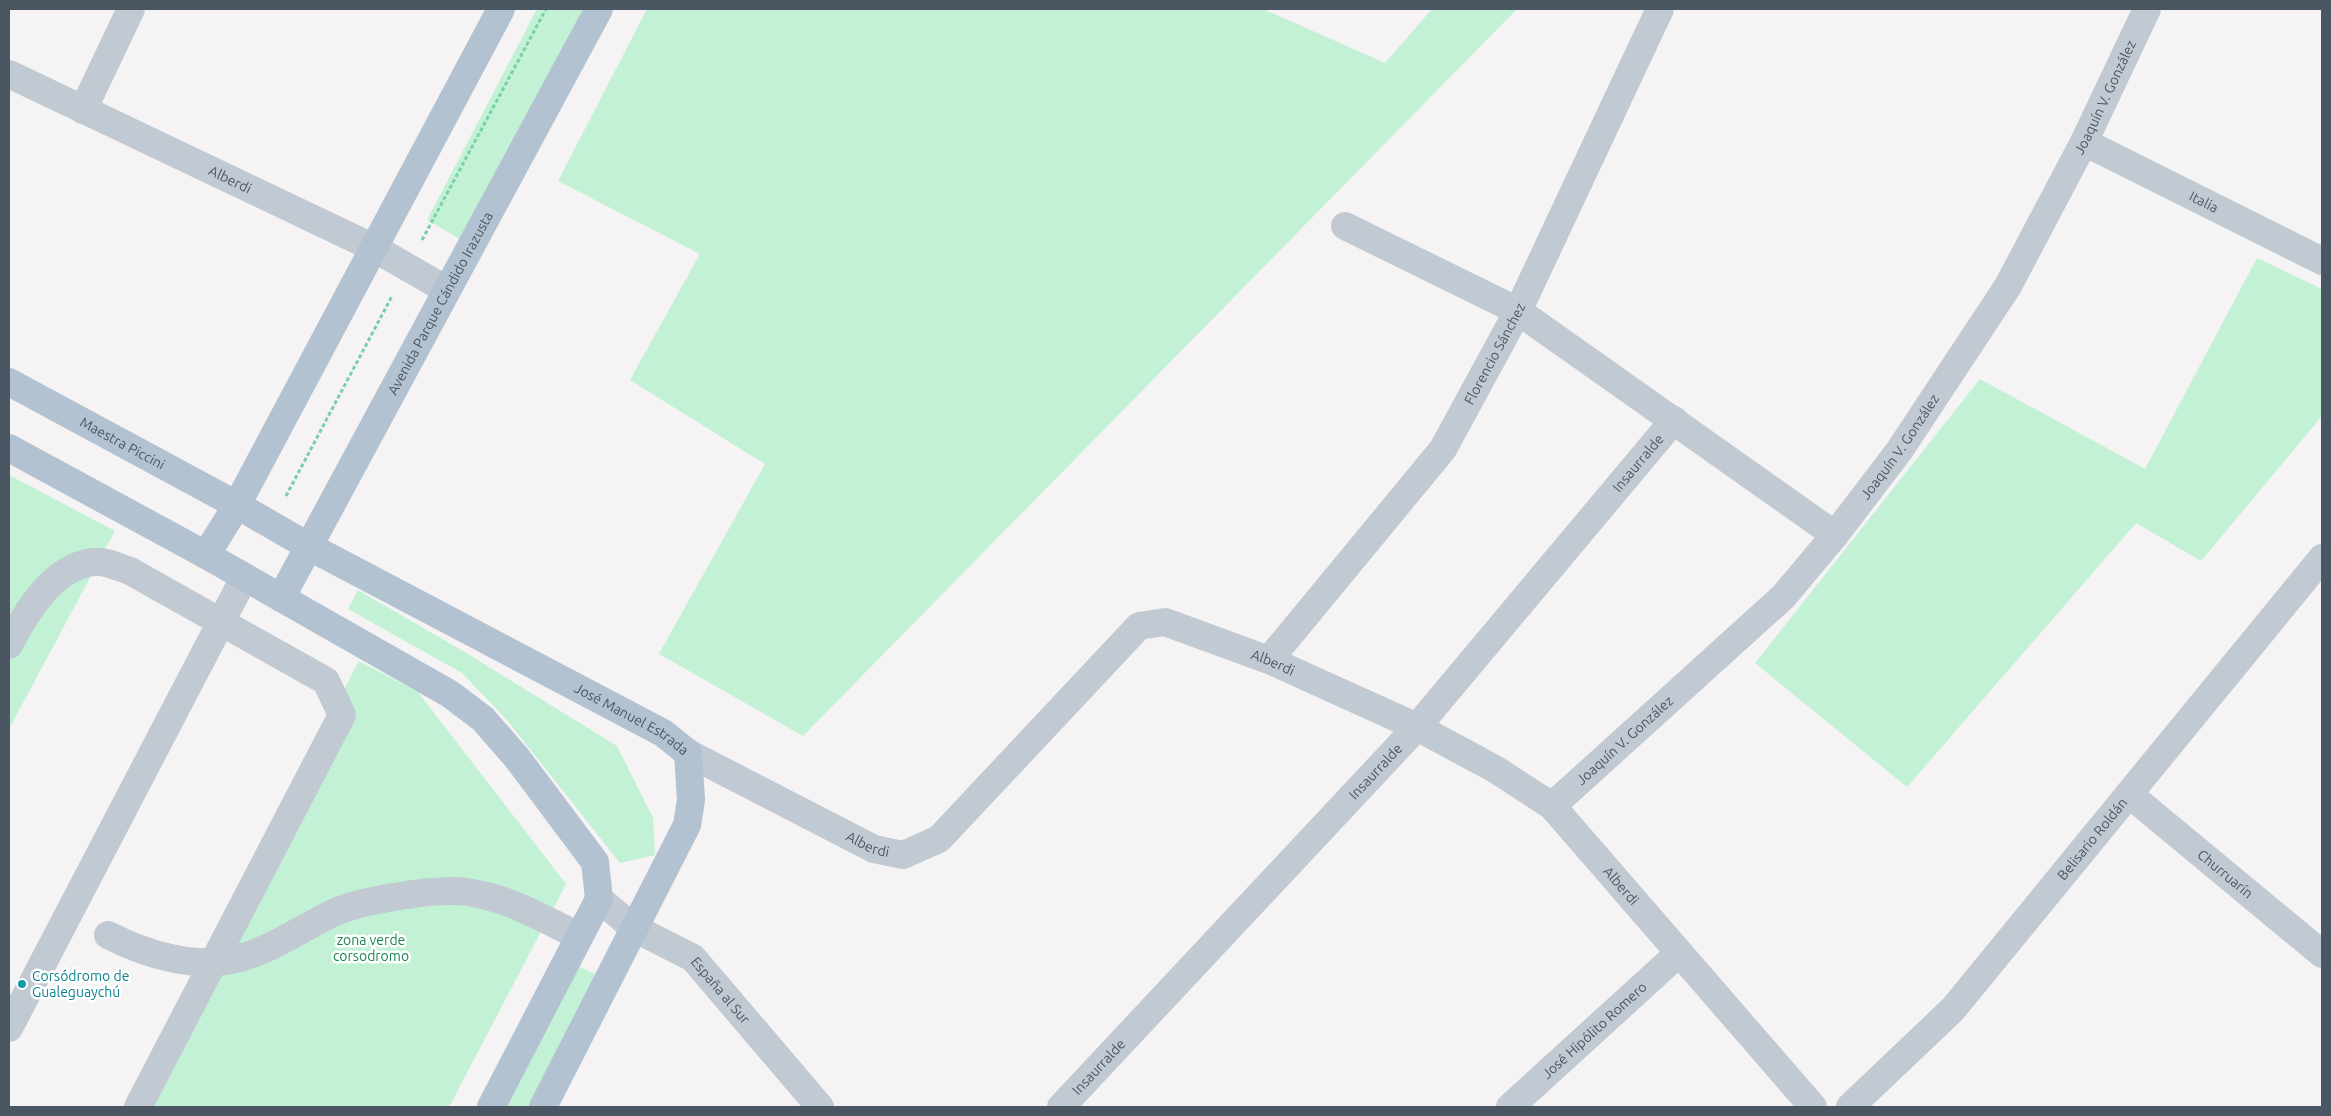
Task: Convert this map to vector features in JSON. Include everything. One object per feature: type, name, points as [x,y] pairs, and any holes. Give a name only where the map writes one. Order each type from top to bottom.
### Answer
[{"type":"main road","points":[[206,555],[237,505],[501,9]]},
{"type":"main road","name":"Avenida Parque Cándido Irazusta","points":[[282,598],[308,546],[599,9]]},
{"type":"main road","name":"Maestra Piccini","points":[[9,382],[237,505],[308,546]]},
{"type":"main road","points":[[9,448],[206,555],[450,694],[483,719],[517,758],[595,862],[599,899],[492,1107]]},
{"type":"main road","name":"José Manuel Estrada","points":[[308,546],[663,733],[688,754],[690,800],[687,825],[543,1107]]},
{"type":"street","points":[[83,110],[131,9]]},
{"type":"street","name":"Florencio Sánchez","points":[[1269,660],[1443,448],[1518,311],[1660,9]]},
{"type":"street","name":"Joaquín V. González","points":[[1552,806],[1783,597],[1835,535],[1899,451],[2008,286],[2084,142],[2146,9]]},
{"type":"street","name":"Alberdi","points":[[9,74],[374,248],[447,290]]},
{"type":"street","name":"Italia","points":[[2084,142],[2322,261]]},
{"type":"street","points":[[1345,226],[1518,311],[1835,535]]},
{"type":"street","name":"Insaurralde","points":[[1061,1107],[1417,727],[1674,420]]},
{"type":"street","name":"Belisario Roldán","points":[[1850,1107],[1954,1009],[2322,558]]},
{"type":"street","points":[[9,645],[18,628],[42,594],[71,567],[95,561],[130,571],[326,681],[342,714],[216,961],[138,1107]]},
{"type":"street","points":[[9,1028],[244,578]]},
{"type":"street","name":"Alberdi","points":[[688,754],[874,849],[903,855],[939,839],[1139,626],[1165,622],[1269,660],[1417,727],[1495,769],[1552,806],[1813,1107]]},
{"type":"street","name":"Churruarín","points":[[2128,794],[2322,954]]},
{"type":"street","points":[[108,935],[159,956],[204,962],[240,958],[277,943],[335,912],[383,899],[456,891],[510,902],[579,936]]},
{"type":"street","name":"España al Sur","points":[[599,899],[634,928],[693,958],[820,1107]]},
{"type":"street","name":"José Hipólito Romero","points":[[1510,1107],[1679,953]]},
{"type":"green space","points":[[537,9],[602,9],[479,250],[427,220]]},
{"type":"green space","points":[[647,9],[1263,9],[1385,63],[1432,9],[1517,9],[803,736],[659,654],[765,464],[630,380],[700,254],[558,181]]},
{"type":"green space","points":[[2257,258],[2322,289],[2322,416],[2201,561],[2136,523],[1907,787],[1755,663],[1980,379],[2145,469]]},
{"type":"green space","points":[[9,475],[115,531],[9,729]]},
{"type":"green space","points":[[358,590],[468,654],[617,746],[653,818],[655,855],[620,863],[507,720],[462,673],[348,609]]},
{"type":"green space","name":"zona verde corsodromo","points":[[359,661],[418,692],[566,884],[449,1107],[125,1107]]},
{"type":"green space","points":[[578,966],[600,976],[532,1107],[505,1107]]},
{"type":"place","name":"Corsódromo de Gualeguaychú","points":[[22,984]]}]
